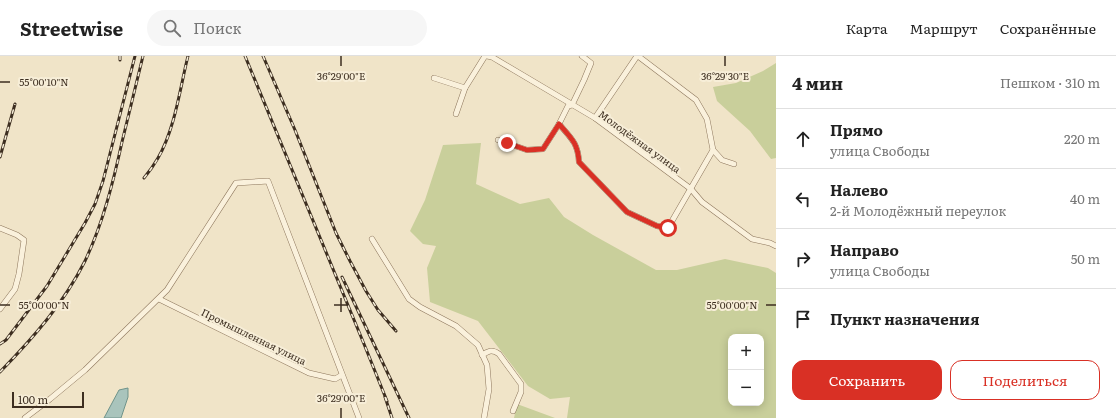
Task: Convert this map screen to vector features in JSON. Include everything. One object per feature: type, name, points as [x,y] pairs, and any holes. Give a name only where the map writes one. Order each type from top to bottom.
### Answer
[{"type":"street","points":[[456,114],[465,88],[486,56]]},
{"type":"street","name":"Молодёжная улица","points":[[486,56],[492,57],[595,118],[691,189],[702,202],[752,239],[776,246]]},
{"type":"street","points":[[498,140],[527,150],[543,149],[559,124],[568,106],[572,105],[584,80],[591,63],[582,56]]},
{"type":"street","points":[[595,118],[637,56],[696,100],[707,120],[713,150],[722,160],[734,164]]},
{"type":"street","points":[[434,78],[465,88]]},
{"type":"street","points":[[559,124],[575,143],[579,162],[627,212],[657,226],[668,228],[713,150]]},
{"type":"street","points":[[25,418],[85,370],[159,299],[167,290],[236,184],[268,181],[359,418]]},
{"type":"street","points":[[0,228],[18,235],[24,240],[19,274],[15,289],[0,309]]},
{"type":"street","points":[[372,240],[409,299],[420,307],[456,326],[478,345],[487,365],[489,389],[484,418]]},
{"type":"street","name":"Промышленная улица","points":[[159,299],[309,373],[335,379],[342,375]]},
{"type":"street","points":[[482,355],[492,350],[499,354],[521,384],[521,392],[513,411]]},
{"type":"green space","points":[[776,63],[776,158],[771,159],[750,131],[717,101],[713,87],[736,83],[763,71]]},
{"type":"green space","points":[[481,143],[476,184],[520,204],[549,198],[564,217],[656,270],[677,270],[725,259],[768,268],[776,273],[776,418],[567,418],[570,397],[550,399],[528,386],[478,321],[430,302],[427,268],[436,246],[423,244],[410,231],[425,200],[443,145]]},
{"type":"green space","points":[[517,404],[555,418],[514,418]]},
{"type":"water","points":[[128,388],[128,397],[121,418],[104,418],[119,390]]},
{"type":"railway","points":[[0,344],[6,340],[47,286],[95,204],[103,181],[135,56]]},
{"type":"railway","points":[[0,372],[58,306],[85,261],[107,203],[143,56]]},
{"type":"railway","points":[[144,178],[158,158],[169,134],[188,56]]},
{"type":"railway","points":[[245,56],[387,401]]},
{"type":"railway","points":[[263,56],[295,130],[336,233],[366,291],[378,310],[396,331]]},
{"type":"railway","points":[[0,157],[15,104]]},
{"type":"railway","points":[[342,277],[409,418]]},
{"type":"railway","points":[[385,397],[392,418]]},
{"type":"route","points":[[507,143],[527,150],[543,149],[559,124],[575,143],[579,162],[627,212],[657,226],[668,228]]}]
